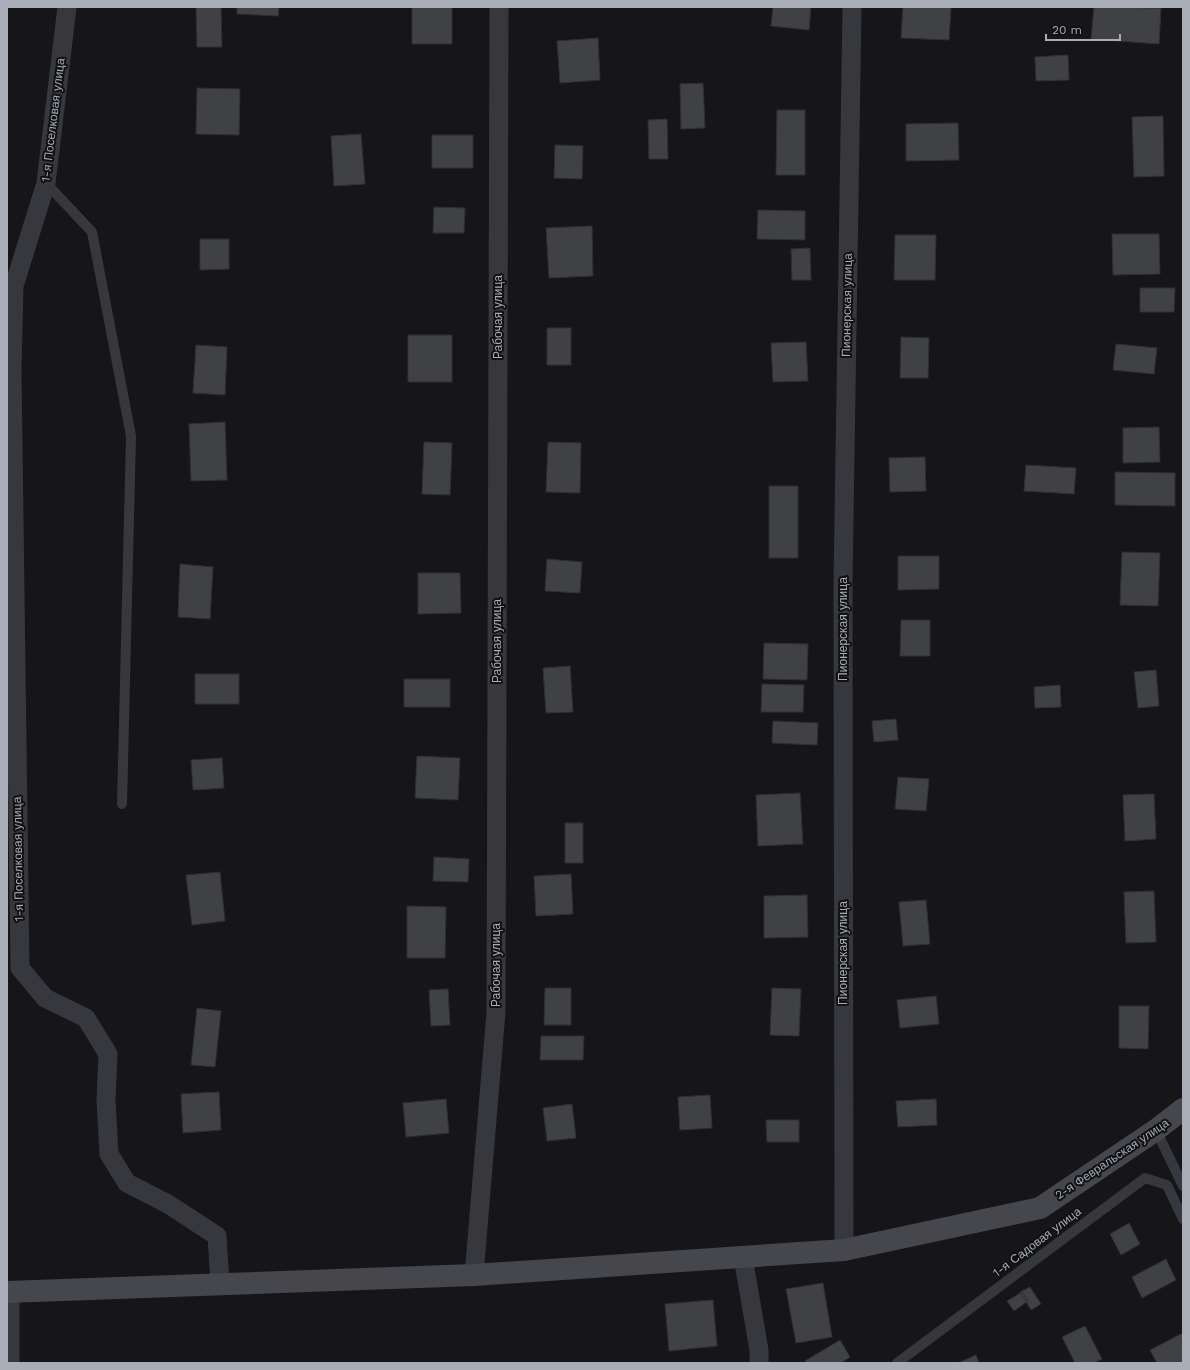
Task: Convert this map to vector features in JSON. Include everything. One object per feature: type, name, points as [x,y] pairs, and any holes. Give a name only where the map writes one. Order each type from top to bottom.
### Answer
[{"type":"street","name":"1-я Поселковая улица","points":[[67,7],[46,183],[14,286],[12,370],[20,968],[45,998],[86,1018],[108,1054],[106,1100],[110,1154],[127,1183],[168,1204],[217,1236],[220,1283]]},
{"type":"street","name":"Рабочая улица","points":[[474,1275],[496,1012],[499,7]]},
{"type":"street","name":"Пионерская улица","points":[[844,1250],[843,583],[852,7]]},
{"type":"street","name":"2-я Февральская улица","points":[[844,1250],[1040,1208],[1156,1130],[1183,1109]]},
{"type":"street","points":[[10,1363],[9,1292],[220,1283],[474,1275],[844,1250]]},
{"type":"street","points":[[743,1257],[759,1350],[759,1363]]},
{"type":"lane","points":[[46,183],[92,232],[131,436],[122,804]]},
{"type":"lane","points":[[1156,1130],[1183,1186]]},
{"type":"lane","name":"1-я Садовая улица","points":[[900,1362],[1145,1178],[1168,1185],[1183,1219]]},
{"type":"building","points":[[196,7],[221,7],[222,47],[197,47]]},
{"type":"building","points":[[237,7],[279,7],[278,16],[237,14]]},
{"type":"building","points":[[412,7],[452,7],[452,44],[412,44]]},
{"type":"building","points":[[773,7],[811,7],[809,30],[771,26]]},
{"type":"building","points":[[903,7],[951,7],[949,40],[901,38]]},
{"type":"building","points":[[1094,7],[1161,8],[1159,44],[1091,39]]},
{"type":"building","points":[[598,38],[600,80],[560,83],[557,41]]},
{"type":"building","points":[[1068,55],[1069,80],[1036,81],[1035,57]]},
{"type":"building","points":[[703,83],[705,128],[681,129],[680,84]]},
{"type":"building","points":[[197,88],[240,89],[239,135],[196,134]]},
{"type":"building","points":[[777,110],[805,110],[805,175],[776,175]]},
{"type":"building","points":[[1163,116],[1164,176],[1134,177],[1132,117]]},
{"type":"building","points":[[667,119],[668,159],[649,159],[648,120]]},
{"type":"building","points":[[958,123],[959,160],[906,161],[906,124]]},
{"type":"building","points":[[361,134],[365,184],[334,186],[331,136]]},
{"type":"building","points":[[432,135],[473,135],[473,168],[432,168]]},
{"type":"building","points":[[555,145],[583,146],[582,179],[554,178]]},
{"type":"building","points":[[434,207],[465,208],[464,233],[433,233]]},
{"type":"building","points":[[758,210],[805,211],[805,240],[757,239]]},
{"type":"building","points":[[592,226],[593,276],[549,278],[546,228]]},
{"type":"building","points":[[1112,234],[1159,234],[1160,274],[1113,275]]},
{"type":"building","points":[[895,235],[936,235],[935,280],[894,280]]},
{"type":"building","points":[[200,239],[229,239],[229,269],[200,270]]},
{"type":"building","points":[[810,248],[811,280],[792,280],[791,249]]},
{"type":"building","points":[[1140,288],[1175,288],[1174,312],[1140,312]]},
{"type":"building","points":[[547,328],[571,328],[571,365],[547,365]]},
{"type":"building","points":[[408,335],[452,335],[452,382],[408,382]]},
{"type":"building","points":[[901,337],[929,338],[928,378],[900,378]]},
{"type":"building","points":[[806,342],[808,381],[773,382],[771,343]]},
{"type":"building","points":[[1116,344],[1157,348],[1154,374],[1113,370]]},
{"type":"building","points":[[196,345],[227,347],[225,395],[193,393]]},
{"type":"building","points":[[225,422],[227,480],[191,481],[189,424]]},
{"type":"building","points":[[1159,427],[1160,462],[1123,463],[1123,428]]},
{"type":"building","points":[[424,442],[452,443],[450,495],[422,494]]},
{"type":"building","points":[[548,442],[581,443],[580,493],[546,492]]},
{"type":"building","points":[[925,457],[926,491],[890,492],[889,458]]},
{"type":"building","points":[[1026,465],[1076,468],[1074,494],[1024,491]]},
{"type":"building","points":[[1115,472],[1175,473],[1175,506],[1115,505]]},
{"type":"building","points":[[769,486],[798,486],[798,558],[769,558]]},
{"type":"building","points":[[1122,552],[1160,553],[1158,606],[1120,605]]},
{"type":"building","points":[[898,556],[939,556],[939,589],[898,590]]},
{"type":"building","points":[[547,559],[582,562],[580,593],[545,591]]},
{"type":"building","points":[[180,564],[213,567],[210,619],[178,617]]},
{"type":"building","points":[[418,573],[460,573],[461,613],[418,614]]},
{"type":"building","points":[[901,620],[930,620],[930,656],[900,656]]},
{"type":"building","points":[[764,643],[808,644],[807,680],[763,679]]},
{"type":"building","points":[[570,666],[573,712],[546,713],[543,668]]},
{"type":"building","points":[[1156,670],[1159,706],[1138,708],[1134,672]]},
{"type":"building","points":[[195,674],[239,674],[239,704],[195,704]]},
{"type":"building","points":[[404,679],[450,679],[450,707],[404,707]]},
{"type":"building","points":[[762,684],[804,685],[803,712],[761,712]]},
{"type":"building","points":[[1060,685],[1061,707],[1035,708],[1034,687]]},
{"type":"building","points":[[896,719],[898,740],[874,742],[872,721]]},
{"type":"building","points":[[773,721],[818,723],[817,745],[772,743]]},
{"type":"building","points":[[417,756],[460,758],[458,800],[415,798]]},
{"type":"building","points":[[222,758],[224,788],[193,790],[191,760]]},
{"type":"building","points":[[898,777],[929,779],[926,811],[895,809]]},
{"type":"building","points":[[800,793],[803,844],[758,846],[756,795]]},
{"type":"building","points":[[1154,794],[1156,839],[1125,841],[1123,795]]},
{"type":"building","points":[[565,823],[583,823],[583,863],[565,863]]},
{"type":"building","points":[[434,857],[469,859],[468,882],[433,881]]},
{"type":"building","points":[[220,872],[225,921],[192,925],[186,875]]},
{"type":"building","points":[[571,874],[573,914],[536,916],[534,876]]},
{"type":"building","points":[[1154,891],[1156,942],[1126,943],[1124,892]]},
{"type":"building","points":[[807,895],[808,937],[764,938],[764,896]]},
{"type":"building","points":[[926,900],[930,944],[903,946],[899,902]]},
{"type":"building","points":[[407,906],[446,907],[445,958],[407,958]]},
{"type":"building","points":[[545,988],[571,988],[571,1025],[544,1025]]},
{"type":"building","points":[[772,988],[801,989],[799,1036],[770,1035]]},
{"type":"building","points":[[448,989],[450,1025],[431,1026],[429,990]]},
{"type":"building","points":[[936,996],[939,1024],[900,1028],[897,1000]]},
{"type":"building","points":[[1119,1006],[1149,1006],[1148,1049],[1119,1048]]},
{"type":"building","points":[[197,1008],[221,1011],[215,1067],[191,1065]]},
{"type":"building","points":[[541,1036],[584,1036],[583,1060],[540,1060]]},
{"type":"building","points":[[219,1092],[221,1130],[183,1133],[181,1094]]},
{"type":"building","points":[[710,1095],[712,1128],[680,1130],[678,1097]]},
{"type":"building","points":[[446,1099],[449,1133],[406,1137],[403,1103]]},
{"type":"building","points":[[936,1099],[937,1125],[898,1127],[896,1101]]},
{"type":"building","points":[[572,1104],[576,1138],[547,1141],[543,1108]]},
{"type":"building","points":[[766,1120],[799,1120],[799,1142],[767,1142]]},
{"type":"building","points":[[1129,1223],[1140,1244],[1121,1255],[1110,1234]]},
{"type":"building","points":[[1166,1259],[1176,1280],[1142,1298],[1132,1277]]},
{"type":"building","points":[[823,1283],[832,1337],[796,1343],[786,1289]]},
{"type":"building","points":[[1030,1287],[1041,1304],[1031,1310],[1020,1292]]},
{"type":"building","points":[[1022,1292],[1028,1301],[1014,1311],[1007,1301]]},
{"type":"building","points":[[713,1300],[717,1346],[669,1351],[665,1304]]},
{"type":"building","points":[[1085,1326],[1102,1359],[1093,1363],[1075,1363],[1062,1337]]},
{"type":"building","points":[[1183,1333],[1183,1363],[1157,1363],[1150,1350]]},
{"type":"building","points":[[840,1340],[850,1357],[841,1363],[806,1363],[805,1361]]},
{"type":"building","points":[[976,1355],[979,1363],[958,1363]]}]
